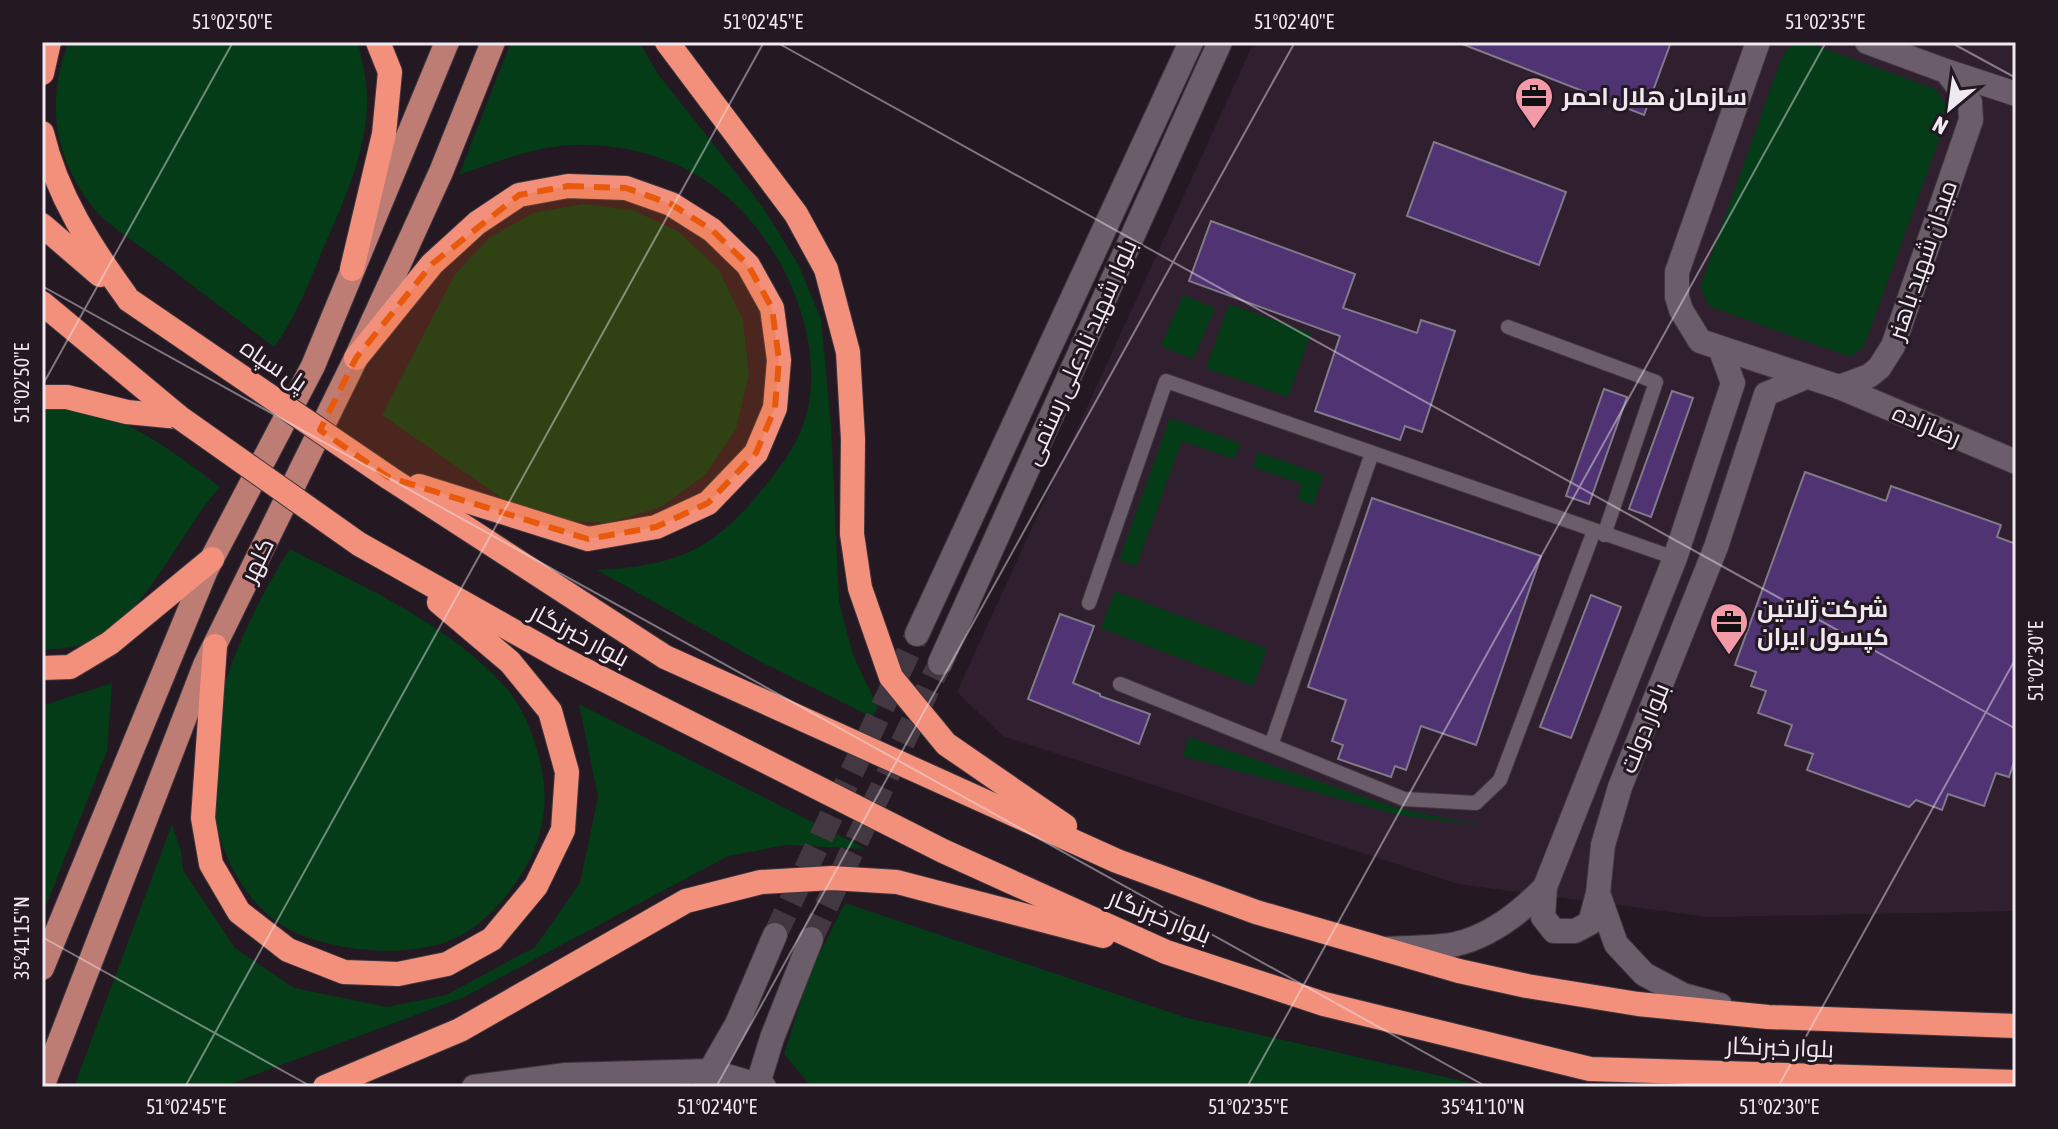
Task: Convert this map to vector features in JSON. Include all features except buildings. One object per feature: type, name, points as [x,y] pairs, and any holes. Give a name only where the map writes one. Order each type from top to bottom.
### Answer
[{"type":"highway","points":[[42,73],[49,42]]},
{"type":"highway","points":[[352,269],[384,134],[390,72],[378,42]]},
{"type":"highway","points":[[667,42],[796,214],[826,269],[848,352],[853,439],[852,534],[860,588],[891,677],[946,744],[1117,861]]},
{"type":"highway","points":[[42,133],[50,165],[72,212],[93,251],[129,300]]},
{"type":"highway","points":[[356,358],[432,264],[477,223],[519,195],[568,186],[626,188],[671,204],[712,230],[748,265],[772,308],[779,360],[775,408],[756,453],[708,503],[656,527],[588,539],[388,477]]},
{"type":"highway","points":[[42,225],[129,300]]},
{"type":"highway","name":"پل سپاه","points":[[129,300],[388,477]]},
{"type":"highway","points":[[42,303],[179,417],[444,605],[510,662],[550,711],[567,772],[563,830],[536,886],[492,939],[447,964],[398,974],[344,972],[288,950],[239,912],[211,864],[203,818],[215,646]]},
{"type":"highway","points":[[42,397],[67,397],[127,412],[179,417]]},
{"type":"highway","name":"بلوار خبرنگار","points":[[388,477],[665,657],[1117,861],[1256,912],[1527,986],[1638,1004],[1768,1017],[2016,1026]]},
{"type":"highway","name":"بلوار خبرنگار","points":[[359,544],[577,666],[943,851],[1166,952],[1324,1004],[1590,1069],[2016,1082]]},
{"type":"highway","points":[[42,668],[70,667],[110,643],[212,559]]},
{"type":"highway","points":[[325,1087],[460,1030],[686,901],[761,882],[832,878],[897,882],[1166,952]]},
{"type":"highway","points":[[1590,1069],[1678,1087]]},
{"type":"main road","name":"کلهر","points":[[42,968],[212,559],[313,366],[447,42]]},
{"type":"main road","name":"کلهر","points":[[42,1087],[205,665],[356,358],[441,172],[493,42]]},
{"type":"street","name":"بلوار شهید نادعلی رستمی","points":[[917,634],[1191,42]]},
{"type":"street","name":"بلوار شهید نادعلی رستمی","points":[[940,663],[1220,42]]},
{"type":"street","points":[[1758,42],[1677,272],[1677,297],[1700,341],[1839,387]]},
{"type":"street","points":[[1882,44],[1946,71],[2016,94]]},
{"type":"street","name":"میدان شهید باهنر","points":[[1839,387],[1869,376],[1879,368],[1893,346],[1971,120],[1970,102],[1946,71]]},
{"type":"street","name":"بلوار دولت","points":[[1384,949],[1457,944],[1505,923],[1545,887],[1675,558],[1733,383],[1720,348]]},
{"type":"street","name":"بلوار دولت","points":[[1768,1017],[1683,995],[1644,974],[1616,944],[1598,893],[1603,845],[1620,787],[1716,547],[1766,394],[1806,377]]},
{"type":"street","name":"رضازاده","points":[[1839,387],[2016,462]]},
{"type":"street","points":[[1545,887],[1543,917],[1554,931],[1575,931],[1590,923],[1598,893]]},
{"type":"street","points":[[708,1079],[737,1024],[775,935]]},
{"type":"street","points":[[474,1087],[566,1075],[708,1079],[760,1086],[772,1038],[811,939]]},
{"type":"lane","points":[[1120,684],[1404,799],[1476,803],[1500,780],[1656,382],[1508,327]]},
{"type":"lane","points":[[1089,603],[1166,381],[1675,558]]},
{"type":"lane","points":[[1271,745],[1372,453]]},
{"type":"highlighted area","points":[[568,186],[626,188],[671,204],[712,230],[748,265],[772,308],[779,360],[775,408],[756,453],[708,503],[656,527],[588,539],[538,525],[388,477],[320,430],[356,358],[432,264],[519,195]]},
{"type":"shaded area","points":[[1254,42],[2016,42],[2016,911],[1709,917],[1458,884],[1003,736],[957,692]]},
{"type":"green space","points":[[69,42],[358,42],[367,95],[363,141],[345,196],[307,287],[274,347],[108,223],[80,190],[62,149],[56,107],[57,86]]},
{"type":"green space","points":[[511,42],[639,42],[658,74],[762,206],[798,264],[821,319],[831,425],[839,602],[853,655],[878,708],[872,717],[761,662],[597,570],[646,565],[686,553],[721,532],[756,497],[789,453],[806,416],[811,371],[808,339],[786,274],[768,244],[748,217],[724,194],[685,169],[631,150],[572,145],[523,154],[459,175]]},
{"type":"green space","points":[[1799,42],[1935,89],[1947,106],[1947,118],[1864,346],[1850,357],[1709,306],[1700,287],[1780,62],[1788,48]]},
{"type":"green space","points":[[583,204],[633,210],[679,232],[719,270],[743,320],[749,375],[736,429],[706,474],[661,507],[608,523],[553,520],[502,498],[382,415],[455,274],[489,238],[533,213]]},
{"type":"green space","points":[[1183,295],[1215,308],[1193,359],[1161,346]]},
{"type":"green space","points":[[1229,304],[1311,333],[1288,397],[1206,368]]},
{"type":"green space","points":[[42,406],[85,410],[115,419],[162,445],[220,487],[147,590],[114,627],[83,644],[42,650]]},
{"type":"green space","points":[[1170,418],[1240,443],[1234,459],[1182,441],[1136,566],[1119,560]]},
{"type":"green space","points":[[1258,452],[1323,475],[1313,505],[1297,499],[1302,484],[1253,467]]},
{"type":"green space","points":[[290,549],[405,609],[460,645],[507,689],[528,726],[539,756],[544,790],[544,813],[535,847],[523,872],[504,898],[481,922],[454,939],[393,951],[346,947],[315,940],[292,931],[272,918],[255,902],[229,862],[215,816],[211,785],[219,706],[249,623]]},
{"type":"green space","points":[[1115,591],[1267,649],[1253,686],[1101,628]]},
{"type":"green space","points":[[112,683],[107,750],[42,916],[42,706]]},
{"type":"green space","points":[[579,704],[866,849],[786,845],[728,856],[464,997],[222,1087],[74,1087],[172,824],[183,870],[235,948],[294,988],[387,1007],[446,995],[535,947],[580,883],[598,797]]},
{"type":"green space","points":[[1189,737],[1397,808],[1482,826],[1399,815],[1183,756]]},
{"type":"green space","points":[[845,903],[1187,1018],[1489,1087],[812,1087],[784,1054],[811,970]]},
{"type":"tunnel","points":[[775,935],[917,634]]},
{"type":"tunnel","points":[[811,939],[940,663]]},
{"type":"place","name":"سازمان هلال احمر","points":[[1534,130]]},
{"type":"place","name":"شرکت ژلاتین کپسول ایران","points":[[1729,656]]}]
